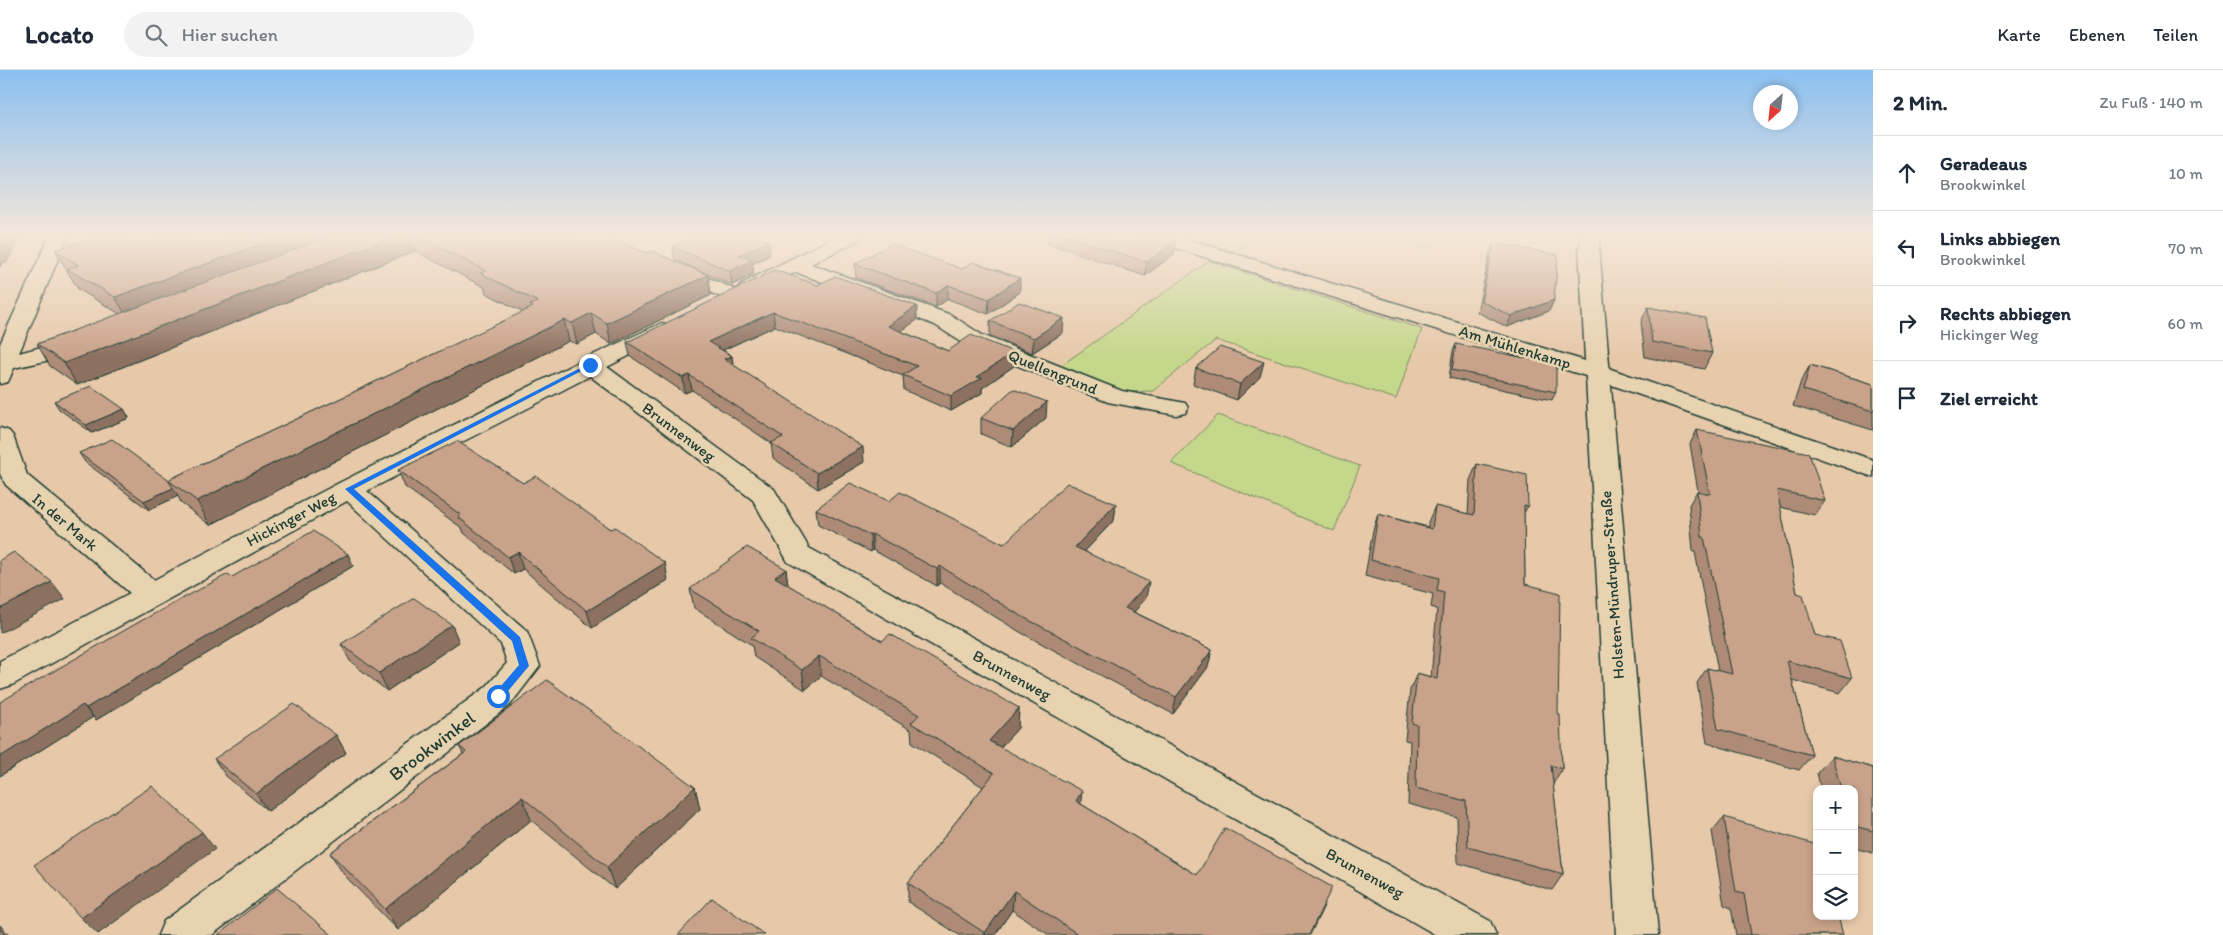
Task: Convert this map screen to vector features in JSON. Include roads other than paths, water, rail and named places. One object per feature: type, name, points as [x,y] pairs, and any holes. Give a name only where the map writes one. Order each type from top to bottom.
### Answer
[{"type":"street","points":[[2,371],[42,275]]},
{"type":"street","points":[[687,275],[732,295]]},
{"type":"street","points":[[706,308],[773,275]]},
{"type":"street","name":"Quellengrund","points":[[826,275],[943,320],[974,340],[1116,397],[1176,408]]},
{"type":"street","name":"Am Mühlenkamp","points":[[1284,275],[1597,372],[1873,469]]},
{"type":"street","name":"Holsten-Mündruper-Straße","points":[[1591,275],[1637,935]]},
{"type":"street","name":"Hickinger Weg","points":[[0,676],[349,489],[590,365],[679,322]]},
{"type":"street","points":[[2,371],[96,338]]},
{"type":"street","name":"Brunnenweg","points":[[590,365],[764,495],[798,555],[1475,935]]},
{"type":"street","name":"In der Mark","points":[[0,436],[15,479],[150,594]]},
{"type":"street","name":"Brookwinkel","points":[[179,935],[498,696],[524,666],[516,639],[349,489]]}]
